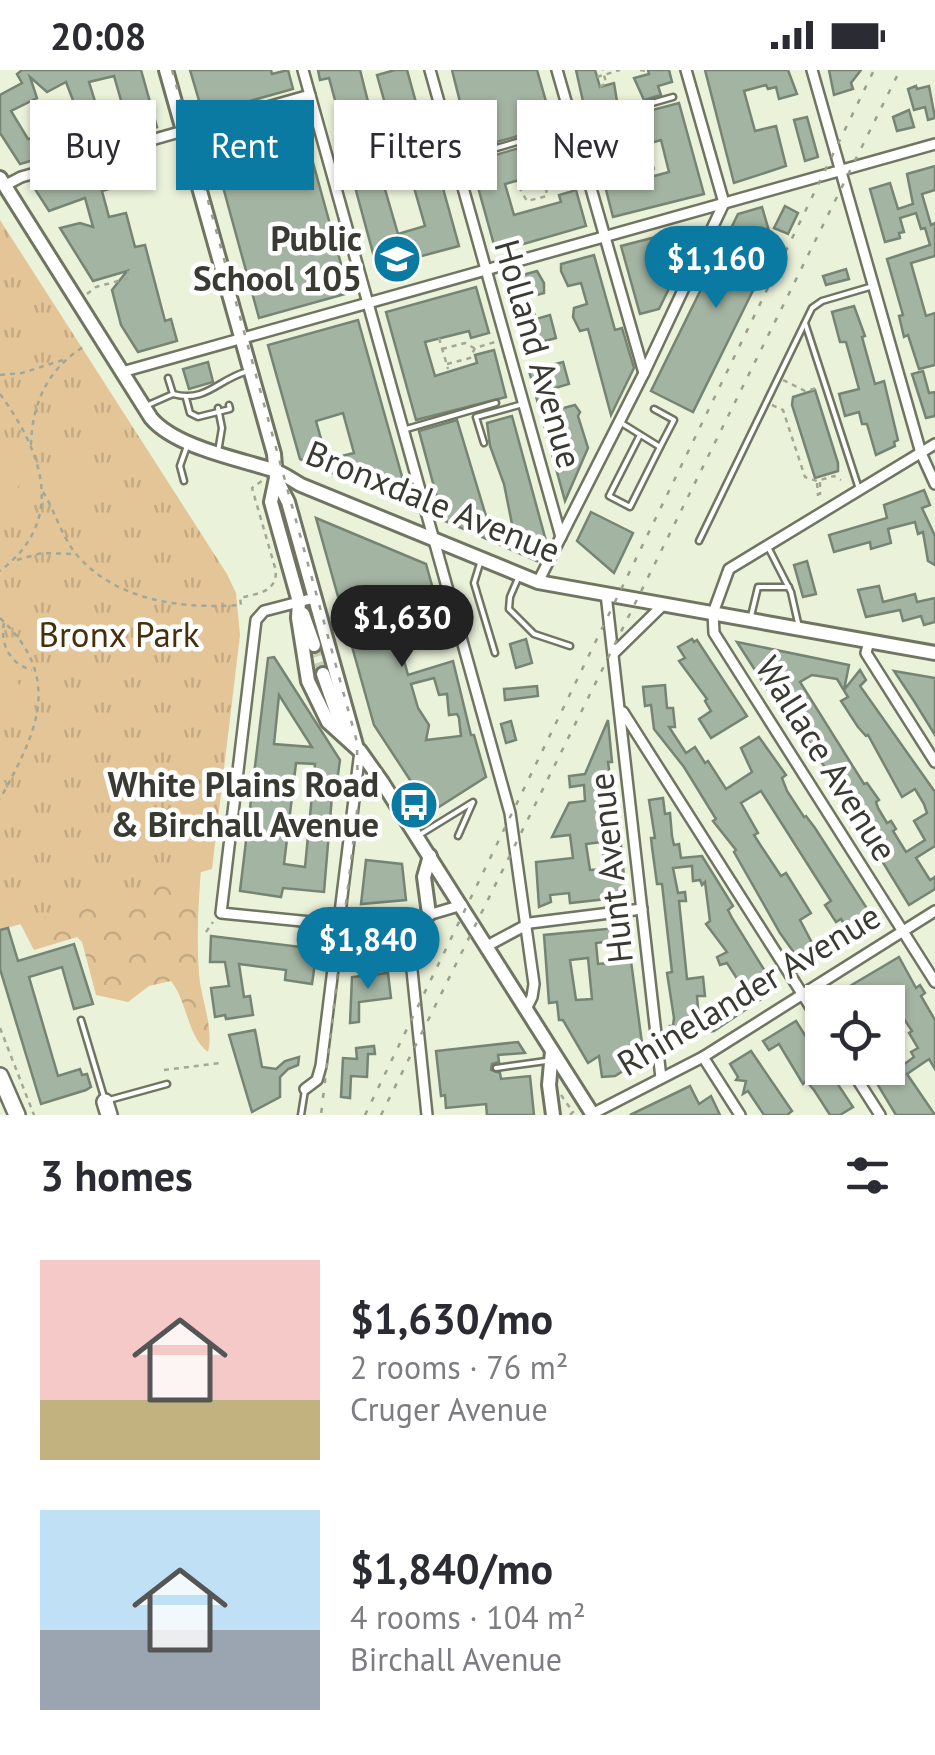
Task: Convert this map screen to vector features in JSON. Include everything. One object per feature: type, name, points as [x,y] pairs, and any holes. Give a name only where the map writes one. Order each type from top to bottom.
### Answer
[{"type":"highway","points":[[0,1076],[15,1115]]},
{"type":"main road","points":[[166,70],[176,106]]},
{"type":"main road","points":[[2,182],[144,406]]},
{"type":"main road","points":[[200,190],[274,454],[271,502],[314,645]]},
{"type":"main road","name":"Bronxdale Avenue","points":[[144,406],[166,432],[538,582],[935,654]]},
{"type":"main road","points":[[275,474],[288,502],[354,747]]},
{"type":"main road","points":[[299,605],[308,680],[328,722],[354,747]]},
{"type":"main road","points":[[323,674],[332,707],[354,747],[462,905],[591,1115]]},
{"type":"main road","points":[[429,914],[424,877],[430,856]]},
{"type":"main road","points":[[552,1056],[549,1086],[553,1115]]},
{"type":"street","points":[[303,70],[510,814],[534,989],[526,1009]]},
{"type":"street","name":"Holland Avenue","points":[[430,70],[438,100]]},
{"type":"street","points":[[557,70],[565,100]]},
{"type":"street","points":[[538,582],[644,373],[724,203],[686,70]]},
{"type":"street","points":[[812,70],[921,453],[935,484]]},
{"type":"street","points":[[295,100],[310,96]]},
{"type":"street","points":[[2,182],[176,133]]},
{"type":"street","points":[[122,372],[935,144]]},
{"type":"street","name":"Holland Avenue","points":[[464,190],[561,537]]},
{"type":"street","points":[[591,190],[644,373]]},
{"type":"street","points":[[713,613],[729,569],[935,444]]},
{"type":"street","name":"Hunt Avenue","points":[[606,594],[661,1078]]},
{"type":"street","points":[[314,598],[261,613],[256,620],[221,913],[338,926],[408,922],[462,905]]},
{"type":"street","points":[[615,652],[664,604]]},
{"type":"street","name":"Wallace Avenue","points":[[713,613],[714,632],[935,982]]},
{"type":"street","points":[[869,641],[866,653],[935,762]]},
{"type":"street","points":[[621,710],[805,997]]},
{"type":"street","points":[[305,1090],[317,1080],[321,1066],[354,747]]},
{"type":"street","points":[[487,946],[526,924],[642,909]]},
{"type":"street","name":"Rhinelander Avenue","points":[[591,1115],[703,1056],[935,910]]},
{"type":"street","points":[[408,922],[427,1115]]},
{"type":"street","points":[[703,1056],[740,1115]]},
{"type":"street","points":[[861,1085],[880,1115]]},
{"type":"lane","points":[[654,102],[673,97]]},
{"type":"lane","points":[[699,540],[816,304],[873,286]]},
{"type":"lane","points":[[806,323],[859,489]]},
{"type":"lane","points":[[214,392],[225,378],[250,371]]},
{"type":"lane","points":[[168,378],[173,394]]},
{"type":"lane","points":[[144,406],[173,394],[191,399],[225,392]]},
{"type":"lane","points":[[191,399],[190,412],[198,415],[230,409],[229,405]]},
{"type":"lane","points":[[404,430],[496,403]]},
{"type":"lane","points":[[484,443],[476,417],[524,404]]},
{"type":"lane","points":[[640,435],[608,496],[630,507],[674,420],[654,409]]},
{"type":"lane","points":[[218,410],[222,428],[218,452]]},
{"type":"lane","points":[[618,422],[660,446]]},
{"type":"lane","points":[[184,481],[180,466],[189,442]]},
{"type":"lane","points":[[767,545],[789,587],[797,628]]},
{"type":"lane","points":[[481,560],[474,583],[495,653]]},
{"type":"lane","points":[[519,576],[509,609],[534,634],[570,646]]},
{"type":"lane","points":[[750,620],[758,587],[789,587]]},
{"type":"lane","points":[[417,837],[472,802],[458,836]]},
{"type":"lane","points":[[82,1020],[107,1108],[167,1084]]},
{"type":"lane","points":[[496,1068],[552,1056]]},
{"type":"lane","points":[[301,1115],[305,1090]]},
{"type":"path","points":[[596,76],[620,70]]},
{"type":"path","points":[[640,70],[646,71]]},
{"type":"path","points":[[600,87],[606,83],[603,72]]},
{"type":"path","points":[[648,147],[654,170],[628,176],[616,168],[624,154],[648,147]]},
{"type":"path","points":[[544,182],[546,188],[547,196],[527,202],[520,189],[544,182]]},
{"type":"path","points":[[77,301],[96,287],[130,278],[128,271]]},
{"type":"path","points":[[439,338],[447,366],[470,358],[475,348]]},
{"type":"path","points":[[442,349],[465,343],[475,348],[506,339]]},
{"type":"path","points":[[31,447],[37,401],[54,370],[85,346]]},
{"type":"path","points":[[0,375],[22,373],[67,358]]},
{"type":"path","points":[[779,378],[805,391],[823,386]]},
{"type":"path","points":[[0,394],[31,447],[43,492],[77,555],[120,588],[148,598],[204,608],[241,605],[240,598],[268,590],[275,583]]},
{"type":"path","points":[[766,403],[783,410],[804,475],[820,480]]},
{"type":"path","points":[[819,496],[816,485],[820,480],[834,476],[841,480]]},
{"type":"path","points":[[0,572],[23,553],[40,518],[43,492]]},
{"type":"path","points":[[12,563],[42,553],[77,555]]},
{"type":"path","points":[[0,618],[28,648],[39,695],[36,716],[0,799]]},
{"type":"path","points":[[4,622],[2,640],[9,655],[21,666],[34,670]]},
{"type":"path","points":[[206,932],[221,913]]},
{"type":"path","points":[[0,1028],[34,1115]]},
{"type":"path","points":[[164,1070],[220,1063]]},
{"type":"green space","name":"Bronx Park","points":[[0,220],[227,574],[236,593],[240,635],[212,869],[0,930]]},
{"type":"green space","points":[[0,457],[24,479],[0,511]]},
{"type":"green space","points":[[78,461],[94,505],[64,516],[49,471]]},
{"type":"green space","points":[[0,653],[23,691],[0,704]]},
{"type":"green space","points":[[202,855],[198,959],[209,1033],[208,1052],[196,1037],[171,981],[149,986],[128,1002],[96,995],[82,942],[77,937],[34,950],[0,885]]},
{"type":"building","points":[[22,70],[141,70],[149,100],[121,100],[114,76],[89,82],[95,100],[73,100],[66,82],[47,92],[30,77],[37,98],[11,111],[30,138],[30,161],[20,164],[0,133],[0,95],[22,83],[17,74]]},
{"type":"building","points":[[190,70],[271,70],[272,74],[288,70],[293,89],[253,100],[199,100]]},
{"type":"building","points":[[318,70],[360,70],[368,100],[335,100],[329,78],[320,80]]},
{"type":"building","points":[[407,70],[415,100],[384,100],[377,75]]},
{"type":"building","points":[[452,70],[537,70],[546,100],[517,100],[517,136],[497,142],[497,100],[460,100]]},
{"type":"building","points":[[576,70],[595,70],[600,87],[614,83],[617,100],[583,100]]},
{"type":"building","points":[[648,70],[669,70],[672,82],[658,86],[661,95],[644,100],[634,78],[649,74]]},
{"type":"building","points":[[705,70],[788,70],[797,94],[779,99],[776,87],[768,89],[766,85],[744,91],[755,131],[776,126],[786,166],[734,183]]},
{"type":"building","points":[[829,70],[861,70],[851,83],[853,89],[834,95]]},
{"type":"building","points":[[929,86],[935,118],[928,120],[925,107],[914,110],[908,89]]},
{"type":"building","points":[[679,103],[704,194],[613,217],[606,190],[654,190],[654,176],[669,172],[661,140],[654,142],[654,110]]},
{"type":"building","points":[[909,110],[914,127],[897,131],[893,117]]},
{"type":"building","points":[[807,117],[818,157],[805,161],[794,120]]},
{"type":"building","points":[[517,149],[517,181],[505,184],[514,215],[561,202],[559,195],[576,190],[586,226],[496,252],[479,190],[497,190],[497,154]]},
{"type":"building","points":[[314,166],[349,293],[259,318],[224,190],[314,190]]},
{"type":"building","points":[[935,166],[935,190],[922,194],[931,225],[935,223],[935,256],[911,263],[926,316],[935,313],[935,365],[919,369],[908,335],[904,337],[899,316],[903,315],[887,259],[930,245],[916,213],[900,218],[904,232],[899,233],[900,238],[885,242],[870,189],[890,183],[898,209],[913,204],[907,174]]},
{"type":"building","points":[[36,190],[106,190],[102,191],[109,217],[126,213],[135,247],[145,245],[165,321],[171,319],[177,341],[138,352],[121,325],[112,290],[127,271],[93,281],[60,228],[80,223],[93,227],[85,198],[49,211]]},
{"type":"building","points":[[356,190],[385,190],[398,234],[425,226],[415,190],[443,190],[459,246],[377,268]]},
{"type":"building","points":[[785,206],[798,213],[788,234],[774,228]]},
{"type":"building","points":[[762,207],[774,248],[693,412],[651,391],[738,214]]},
{"type":"building","points":[[671,233],[683,261],[675,263],[677,272],[659,309],[640,314],[621,246]]},
{"type":"building","points":[[594,255],[615,330],[622,328],[634,368],[611,415],[588,329],[580,331],[573,317],[574,308],[587,304],[581,283],[568,286],[561,271],[561,264]]},
{"type":"building","points":[[846,269],[849,279],[826,285],[823,276]]},
{"type":"building","points":[[537,271],[544,283],[544,293],[529,297],[536,319],[550,315],[556,338],[523,347],[505,280]]},
{"type":"building","points":[[476,287],[489,333],[471,338],[469,331],[425,342],[435,376],[477,363],[475,355],[494,350],[506,397],[416,420],[386,312]]},
{"type":"building","points":[[854,306],[875,384],[884,381],[898,440],[895,446],[876,455],[867,424],[862,424],[859,412],[845,416],[839,394],[859,389],[846,342],[840,342],[832,312]]},
{"type":"building","points":[[358,320],[410,505],[360,485],[358,476],[346,479],[300,459],[268,345]],"holes":[[[343,413],[354,453],[334,458],[321,452],[316,421]]]},
{"type":"building","points":[[208,362],[213,382],[189,389],[183,369]]},
{"type":"building","points":[[563,362],[569,384],[555,388],[560,409],[575,405],[588,448],[565,501],[529,371]]},
{"type":"building","points":[[923,371],[929,393],[935,392],[935,416],[926,418],[912,374]]},
{"type":"building","points":[[815,390],[838,471],[815,478],[792,405],[793,397]]},
{"type":"building","points":[[512,416],[546,541],[537,561],[443,520],[419,431],[457,420],[492,536],[513,529],[487,423]]},
{"type":"building","points":[[924,490],[930,505],[922,508],[935,536],[935,565],[928,561],[923,532],[918,534],[915,522],[888,529],[891,543],[871,549],[870,542],[834,552],[829,535],[887,518],[884,505]]},
{"type":"building","points":[[591,512],[633,533],[614,573],[577,541]]},
{"type":"building","points":[[316,518],[426,564],[433,589],[387,599],[408,675],[453,661],[486,777],[431,812],[374,725]],"holes":[[[434,678],[439,695],[447,694],[449,715],[457,714],[461,736],[426,740],[429,725],[418,708],[411,684]]]},
{"type":"building","points":[[807,561],[816,594],[803,597],[794,565]]},
{"type":"building","points":[[879,586],[883,602],[915,594],[917,602],[935,598],[935,622],[924,625],[921,616],[903,621],[900,610],[866,617],[858,590]]},
{"type":"building","points":[[526,639],[532,663],[516,668],[510,644]]},
{"type":"building","points":[[697,640],[747,716],[711,738],[699,719],[711,711],[707,699],[679,661],[685,658],[678,647]]},
{"type":"building","points":[[737,642],[849,665],[844,690],[860,670],[866,680],[860,686],[935,792],[935,846],[916,858],[930,880],[935,877],[935,889],[909,905],[778,691],[771,695]],"holes":[[[812,675],[837,679],[848,697],[841,701],[868,735],[902,797],[915,789],[924,804],[927,813],[914,821],[925,840],[906,852],[891,821],[887,823],[878,808],[879,800],[864,784],[800,682]]]},
{"type":"building","points":[[274,657],[340,760],[332,796],[324,892],[283,888],[281,897],[240,891],[268,658]],"holes":[[[279,695],[312,747],[274,744]],[[296,763],[315,764],[305,867],[284,864]]]},
{"type":"building","points":[[894,671],[935,678],[935,735],[914,701]]},
{"type":"building","points":[[665,685],[667,708],[673,708],[675,727],[669,727],[686,753],[695,747],[705,763],[708,761],[726,789],[752,772],[741,748],[759,737],[786,775],[782,778],[787,791],[877,924],[853,939],[841,919],[836,922],[825,905],[831,901],[761,791],[741,803],[761,846],[781,876],[786,873],[811,913],[800,920],[820,958],[805,968],[780,933],[736,850],[713,821],[716,819],[684,767],[654,729],[651,705],[645,706],[643,687]]},
{"type":"building","points":[[537,686],[538,696],[505,700],[504,689]]},
{"type":"building","points":[[608,720],[612,762],[608,762],[611,783],[615,783],[626,897],[570,903],[569,893],[550,895],[551,902],[539,907],[536,862],[573,858],[570,835],[552,837],[569,803],[585,801],[584,785],[570,787],[569,776],[585,774]],"holes":[[[602,842],[605,869],[590,870],[586,844]]]},
{"type":"building","points":[[511,721],[516,740],[506,743],[501,724]]},
{"type":"building","points":[[663,798],[681,858],[702,856],[733,906],[728,910],[732,918],[773,984],[779,987],[714,1031],[671,1036],[674,1018],[667,973],[672,972],[662,884],[657,884],[652,847],[651,838],[655,838],[649,800]],"holes":[[[692,866],[693,881],[700,880],[702,885],[705,882],[710,921],[706,924],[727,952],[717,957],[720,965],[727,963],[745,991],[699,1020],[697,996],[705,996],[703,977],[687,979],[679,901],[686,901],[685,892],[678,893],[673,868]]]},
{"type":"building","points":[[366,860],[402,864],[406,900],[361,904]]},
{"type":"building","points":[[627,927],[629,939],[596,943],[598,964],[631,961],[644,1058],[615,1076],[602,1077],[599,1056],[588,1063],[563,1020],[559,1020],[557,1002],[549,1003],[544,935]],"holes":[[[588,958],[592,999],[576,1000],[570,960]]]},
{"type":"building","points":[[8,928],[18,961],[74,944],[93,1004],[74,1009],[62,967],[29,977],[58,1076],[80,1069],[82,1075],[87,1074],[91,1087],[86,1090],[41,1104],[0,969],[0,930]]},
{"type":"building","points":[[211,936],[317,949],[312,984],[285,980],[286,970],[239,964],[244,997],[250,996],[253,1015],[215,1017],[211,988],[229,986],[225,962],[210,962]]},
{"type":"building","points":[[899,957],[916,988],[920,985],[925,993],[921,996],[935,1020],[935,1069],[929,1059],[907,1074],[935,1115],[896,1115],[878,1085],[905,1085],[905,1064],[918,1048],[905,1021],[905,985],[852,985]]},
{"type":"building","points":[[388,973],[391,998],[359,1002],[359,1022],[350,1023],[352,977]]},
{"type":"building","points":[[796,1021],[805,1035],[803,1084],[779,1044],[769,1050],[763,1041]]},
{"type":"building","points":[[255,1030],[262,1067],[276,1069],[299,1057],[298,1065],[280,1077],[280,1097],[252,1112],[229,1035]]},
{"type":"building","points":[[518,1042],[525,1053],[498,1055],[499,1062],[492,1064],[491,1070],[500,1073],[501,1079],[530,1076],[534,1115],[487,1115],[486,1104],[446,1108],[436,1051]]},
{"type":"building","points":[[374,1046],[375,1054],[368,1054],[367,1077],[351,1076],[350,1098],[341,1097],[343,1058],[357,1059],[356,1048]]},
{"type":"building","points":[[751,1051],[792,1111],[787,1115],[764,1115],[748,1091],[743,1094],[746,1081],[736,1080],[730,1064]]},
{"type":"building","points":[[810,1085],[838,1085],[853,1107],[840,1115],[830,1115]]},
{"type":"building","points":[[690,1086],[699,1104],[711,1096],[720,1115],[630,1115]]},
{"type":"tunnel","points":[[314,645],[323,674]]},
{"type":"railway","points":[[172,70],[357,742],[358,802],[321,1115]]},
{"type":"railway","points":[[365,1115],[874,70]]},
{"type":"railway","points":[[381,1115],[900,70]]},
{"type":"place","name":"Public School 105","points":[[397,259]]},
{"type":"place","name":"White Plains Road & Birchall Avenue","points":[[414,805]]}]
